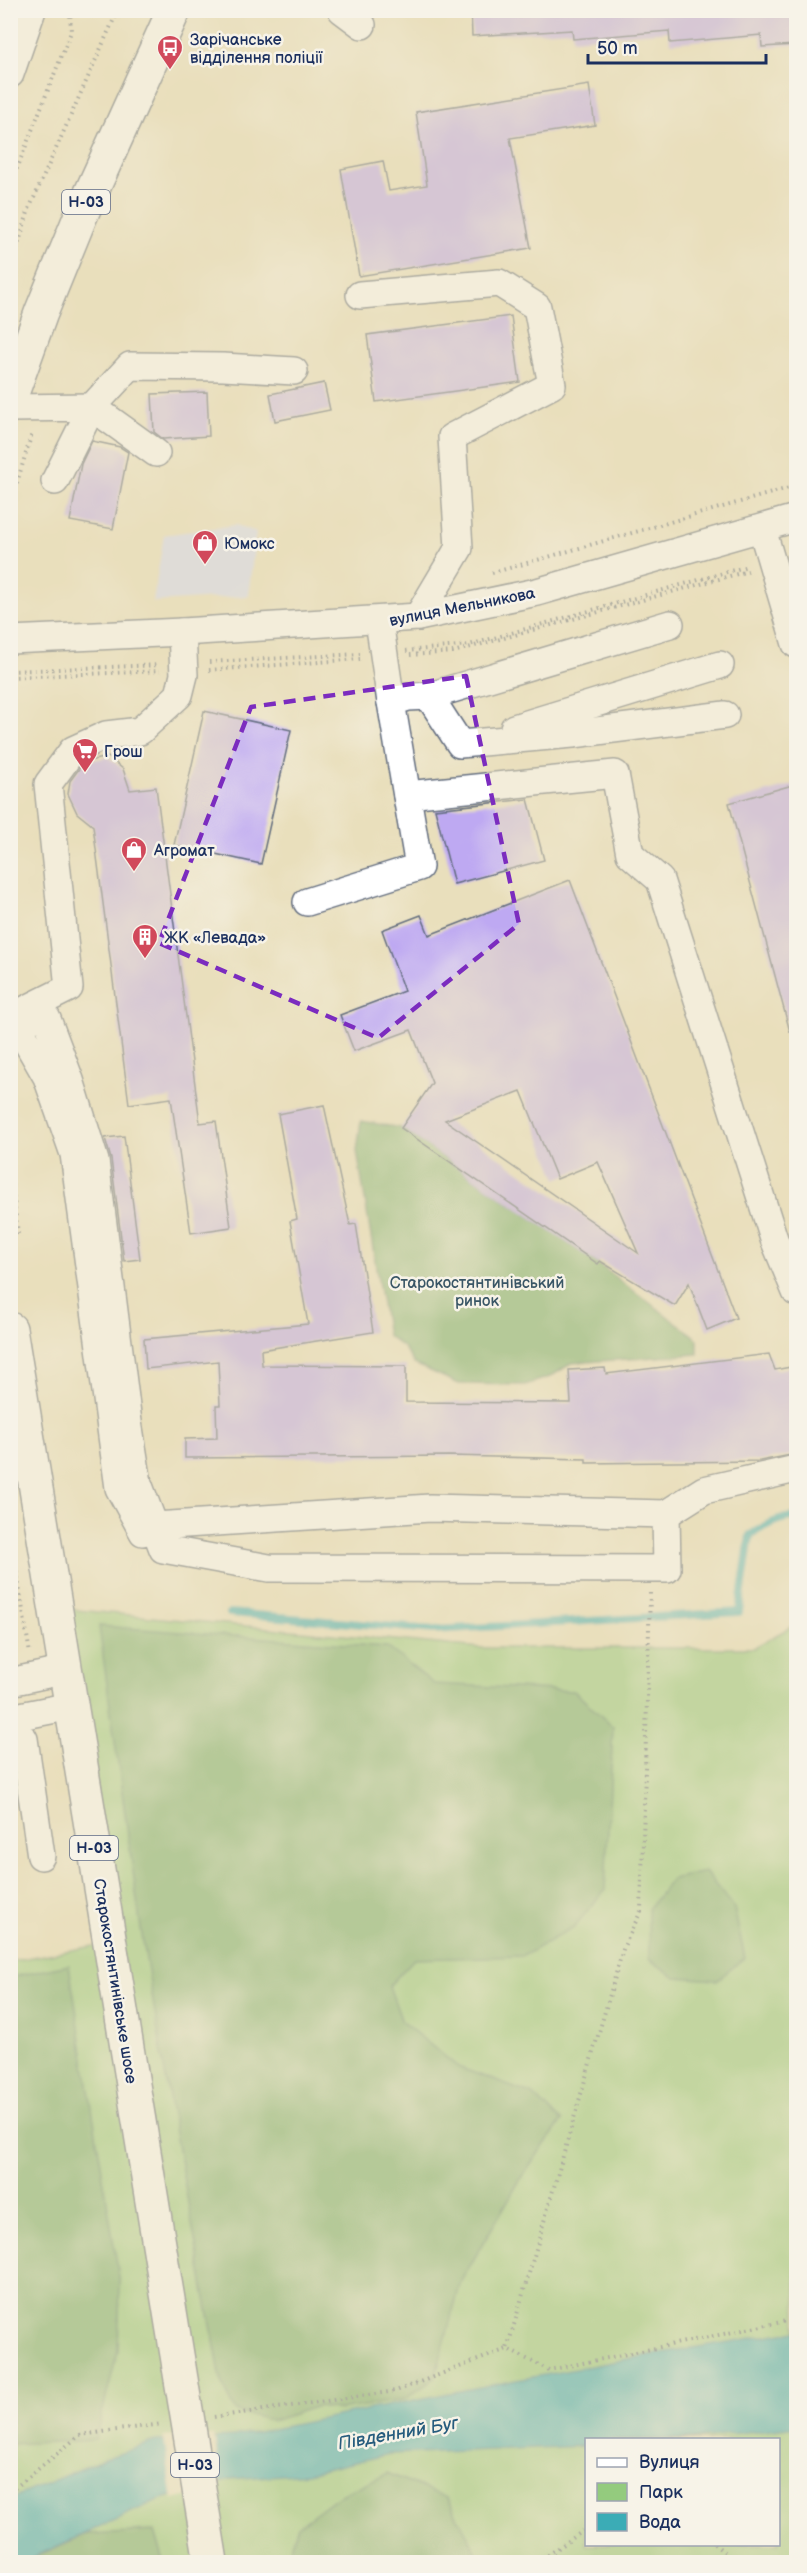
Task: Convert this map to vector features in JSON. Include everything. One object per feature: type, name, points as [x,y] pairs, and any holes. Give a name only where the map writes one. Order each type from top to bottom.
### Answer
[{"type":"main road","name":"Н-03","points":[[10,399],[81,215],[174,10]]},
{"type":"main road","name":"Старокостянтинівське шосе","points":[[10,1329],[21,1464],[66,1670],[211,2562]]},
{"type":"street","points":[[13,60],[32,10]]},
{"type":"street","points":[[360,295],[499,283],[537,307],[552,385],[452,437],[459,548],[418,617]]},
{"type":"street","points":[[56,482],[92,407],[130,366],[223,367],[294,372]]},
{"type":"street","points":[[10,408],[92,407],[156,453]]},
{"type":"street","name":"вулиця Мельникова","points":[[10,640],[380,621],[418,617],[537,592],[796,518]]},
{"type":"street","points":[[762,529],[790,595],[796,644]]},
{"type":"street","points":[[307,902],[420,867],[391,702],[380,621]]},
{"type":"street","points":[[391,702],[408,697],[429,696],[670,624]]},
{"type":"street","points":[[11,1016],[69,988],[48,784],[73,750],[106,735],[140,731],[179,695],[184,675],[182,632]]},
{"type":"street","points":[[460,744],[720,665]]},
{"type":"street","points":[[429,696],[460,744]]},
{"type":"street","points":[[460,744],[573,734],[725,715]]},
{"type":"street","points":[[407,795],[615,774],[630,854],[660,879],[774,1239],[796,1292]]},
{"type":"street","points":[[11,1016],[47,1019],[70,1080],[95,1161],[138,1484],[163,1549],[269,1568],[668,1569],[666,1514]]},
{"type":"street","points":[[155,1526],[430,1508],[666,1514],[704,1490],[796,1469]]},
{"type":"street","points":[[22,1679],[66,1670]]},
{"type":"street","points":[[41,1856],[16,1729],[71,1706]]},
{"type":"path","points":[[10,186],[71,32],[70,10]]},
{"type":"path","points":[[10,272],[29,209],[118,10]]},
{"type":"path","points":[[490,574],[796,486]]},
{"type":"path","points":[[10,1167],[18,1234]]},
{"type":"path","points":[[10,1530],[17,1579],[22,1679]]},
{"type":"path","points":[[10,1581],[17,1579]]},
{"type":"path","points":[[507,2349],[624,1946],[641,1911],[650,1608]]},
{"type":"path","points":[[396,2391],[507,2349],[549,2370],[796,2319]]},
{"type":"path","points":[[538,2562],[585,2530]]},
{"type":"path","points":[[717,2546],[737,2562]]},
{"type":"highlighted area","points":[[466,676],[519,924],[378,1038],[159,943],[251,707]]},
{"type":"shaded area","name":"Юмокс","points":[[236,525],[256,532],[248,596],[153,602],[164,535]]},
{"type":"green space","name":"Старокостянтинівський ринок","points":[[361,1121],[401,1128],[598,1264],[698,1339],[698,1354],[572,1363],[550,1377],[525,1385],[459,1384],[414,1364],[404,1348],[387,1335],[357,1151]]},
{"type":"green space","points":[[66,1609],[481,1648],[753,1648],[796,1624],[796,2562],[222,2562]]},
{"type":"green space","points":[[99,1626],[387,1647],[434,1684],[574,1691],[613,1727],[605,1890],[574,1927],[523,1956],[414,1959],[389,1986],[402,2022],[458,2067],[531,2094],[562,2121],[524,2173],[461,2281],[435,2378],[405,2399],[340,2410],[318,2406],[272,2421],[236,2411],[222,2384],[175,2133],[141,1929]]},
{"type":"green space","points":[[705,1872],[734,1908],[745,1958],[717,1980],[675,1977],[649,1959],[648,1909],[672,1879]]},
{"type":"green space","points":[[99,1945],[200,2562],[11,2562],[11,1961]]},
{"type":"green space","points":[[69,1965],[120,2283],[118,2351],[95,2440],[11,2444],[11,1977]]},
{"type":"green space","points":[[387,2473],[447,2498],[482,2562],[286,2562],[298,2526],[337,2497]]},
{"type":"green space","points":[[155,2531],[164,2562],[23,2562],[86,2534]]},
{"type":"water","name":"Південний Буг","points":[[796,2331],[796,2426],[699,2438],[585,2438],[585,2446],[389,2454],[308,2473],[230,2479],[158,2500],[23,2562],[11,2562],[10,2499],[104,2459],[156,2441],[233,2437],[655,2354]]},
{"type":"pier","points":[[214,2435],[221,2485],[173,2499],[164,2437]]},
{"type":"building","points":[[471,10],[796,10],[796,45],[762,47],[761,35],[670,43],[669,31],[573,39],[572,30],[472,36]]},
{"type":"building","points":[[589,85],[595,125],[510,138],[531,248],[359,276],[341,169],[383,161],[389,191],[427,185],[416,112]]},
{"type":"building","points":[[511,316],[520,382],[376,402],[367,335]]},
{"type":"building","points":[[324,383],[330,410],[275,421],[270,394]]},
{"type":"building","points":[[207,392],[209,436],[163,439],[154,432],[152,394]]},
{"type":"building","points":[[92,441],[120,447],[128,452],[113,529],[70,521],[81,464]]},
{"type":"building","points":[[204,711],[291,730],[261,864],[174,845]]},
{"type":"building","name":"ЖК «Левада»","points":[[108,757],[123,769],[130,790],[156,787],[200,1123],[216,1121],[231,1227],[191,1233],[171,1098],[129,1104],[93,826],[77,813],[68,794],[70,781],[84,762]]},
{"type":"building","points":[[796,784],[796,1032],[790,1032],[729,803]]},
{"type":"building","points":[[528,799],[544,860],[454,884],[435,809]]},
{"type":"building","points":[[570,880],[736,1318],[707,1330],[689,1283],[675,1306],[600,1261],[598,1264],[401,1128],[432,1083],[411,1030],[354,1051],[340,1015],[404,991],[382,930],[421,915],[429,935]],"holes":[[[521,1091],[557,1179],[598,1162],[638,1253],[445,1120]]]},
{"type":"building","points":[[324,1105],[350,1225],[356,1224],[373,1332],[261,1350],[262,1365],[406,1366],[406,1402],[571,1403],[569,1370],[605,1368],[606,1374],[769,1354],[775,1370],[796,1366],[796,1454],[760,1461],[586,1463],[586,1459],[450,1456],[185,1458],[185,1439],[217,1438],[216,1405],[220,1405],[218,1361],[146,1369],[144,1339],[308,1324],[290,1221],[297,1219],[278,1114]]},
{"type":"building","points":[[124,1136],[140,1259],[124,1261],[111,1159],[105,1138]]},
{"type":"waterway","points":[[230,1613],[434,1630],[739,1612],[750,1535],[778,1520],[796,1517]]},
{"type":"place","name":"Зарічанське відділення поліції","points":[[170,71]]},
{"type":"place","name":"Юмокс","points":[[205,566]]},
{"type":"place","name":"Грош","points":[[85,774]]},
{"type":"place","name":"Агромат","points":[[134,873]]},
{"type":"place","name":"ЖК «Левада»","points":[[145,960]]}]
